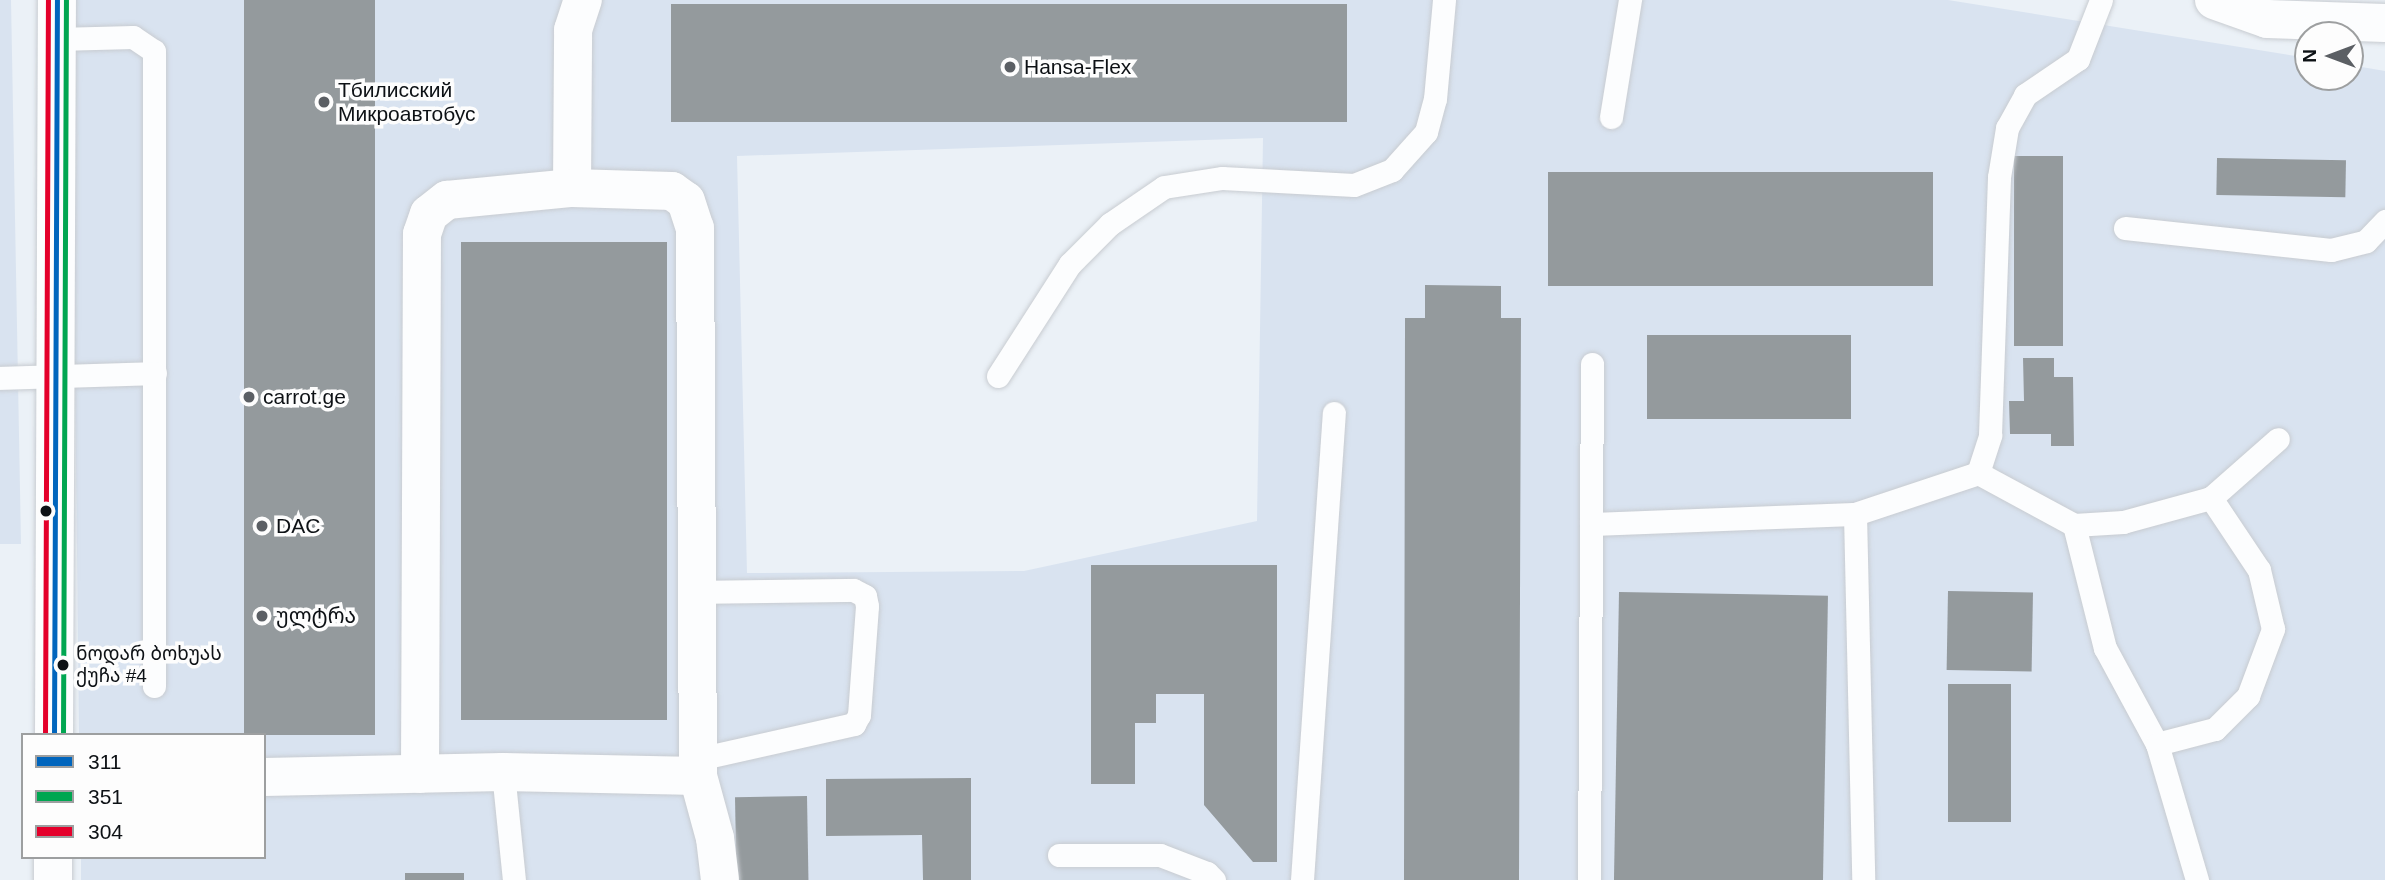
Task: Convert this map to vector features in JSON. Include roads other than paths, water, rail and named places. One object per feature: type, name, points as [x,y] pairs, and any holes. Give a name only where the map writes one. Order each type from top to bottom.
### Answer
[{"type":"street","points":[[54,733],[57,0]]},
{"type":"street","points":[[572,188],[573,30],[583,0]]},
{"type":"street","points":[[2214,0],[2268,10],[2385,23]]},
{"type":"street","points":[[420,774],[422,234],[429,214],[447,200],[572,188],[672,191],[686,201],[692,213],[699,592],[698,768],[715,838],[720,880]]},
{"type":"street","points":[[266,777],[698,768]]},
{"type":"street","points":[[53,859],[53,880]]},
{"type":"lane","points":[[998,376],[1070,264],[1110,223],[1164,187],[1222,177],[1354,185],[1392,170],[1426,132],[1435,99],[1444,0]]},
{"type":"lane","points":[[1611,117],[1630,0]]},
{"type":"lane","points":[[1978,473],[1990,435],[1999,177],[2007,128],[2025,95],[2078,59],[2101,0]]},
{"type":"lane","points":[[57,38],[132,37],[154,51],[154,685]]},
{"type":"lane","points":[[2125,228],[2331,250],[2366,241],[2385,222]]},
{"type":"lane","points":[[1589,880],[1592,364]]},
{"type":"lane","points":[[0,378],[155,373]]},
{"type":"lane","points":[[1302,880],[1334,413]]},
{"type":"lane","points":[[1591,524],[1855,514],[1978,473],[2074,525],[2158,516],[2211,498],[2278,439]]},
{"type":"lane","points":[[2157,744],[2215,729],[2248,696],[2273,629],[2259,570],[2211,498]]},
{"type":"lane","points":[[1855,514],[1863,880]]},
{"type":"lane","points":[[2074,525],[2105,648],[2157,744],[2197,880]]},
{"type":"lane","points":[[698,768],[854,724],[859,715],[867,606],[865,596],[853,590],[699,592]]},
{"type":"lane","points":[[503,772],[514,880]]},
{"type":"lane","points":[[1059,855],[1160,855],[1214,880]]},
{"type":"place","name":"Hansa-Flex","points":[[1010,67]]},
{"type":"place","name":"Тбилисский Микроавтобус","points":[[324,102]]},
{"type":"place","name":"carrot.ge","points":[[249,397]]},
{"type":"place","name":"DAC","points":[[262,526]]},
{"type":"place","name":"ულტრა","points":[[262,616]]},
{"type":"place","name":"ნოდარ ბოხუას ქუჩა #4","points":[[63,665]]}]
